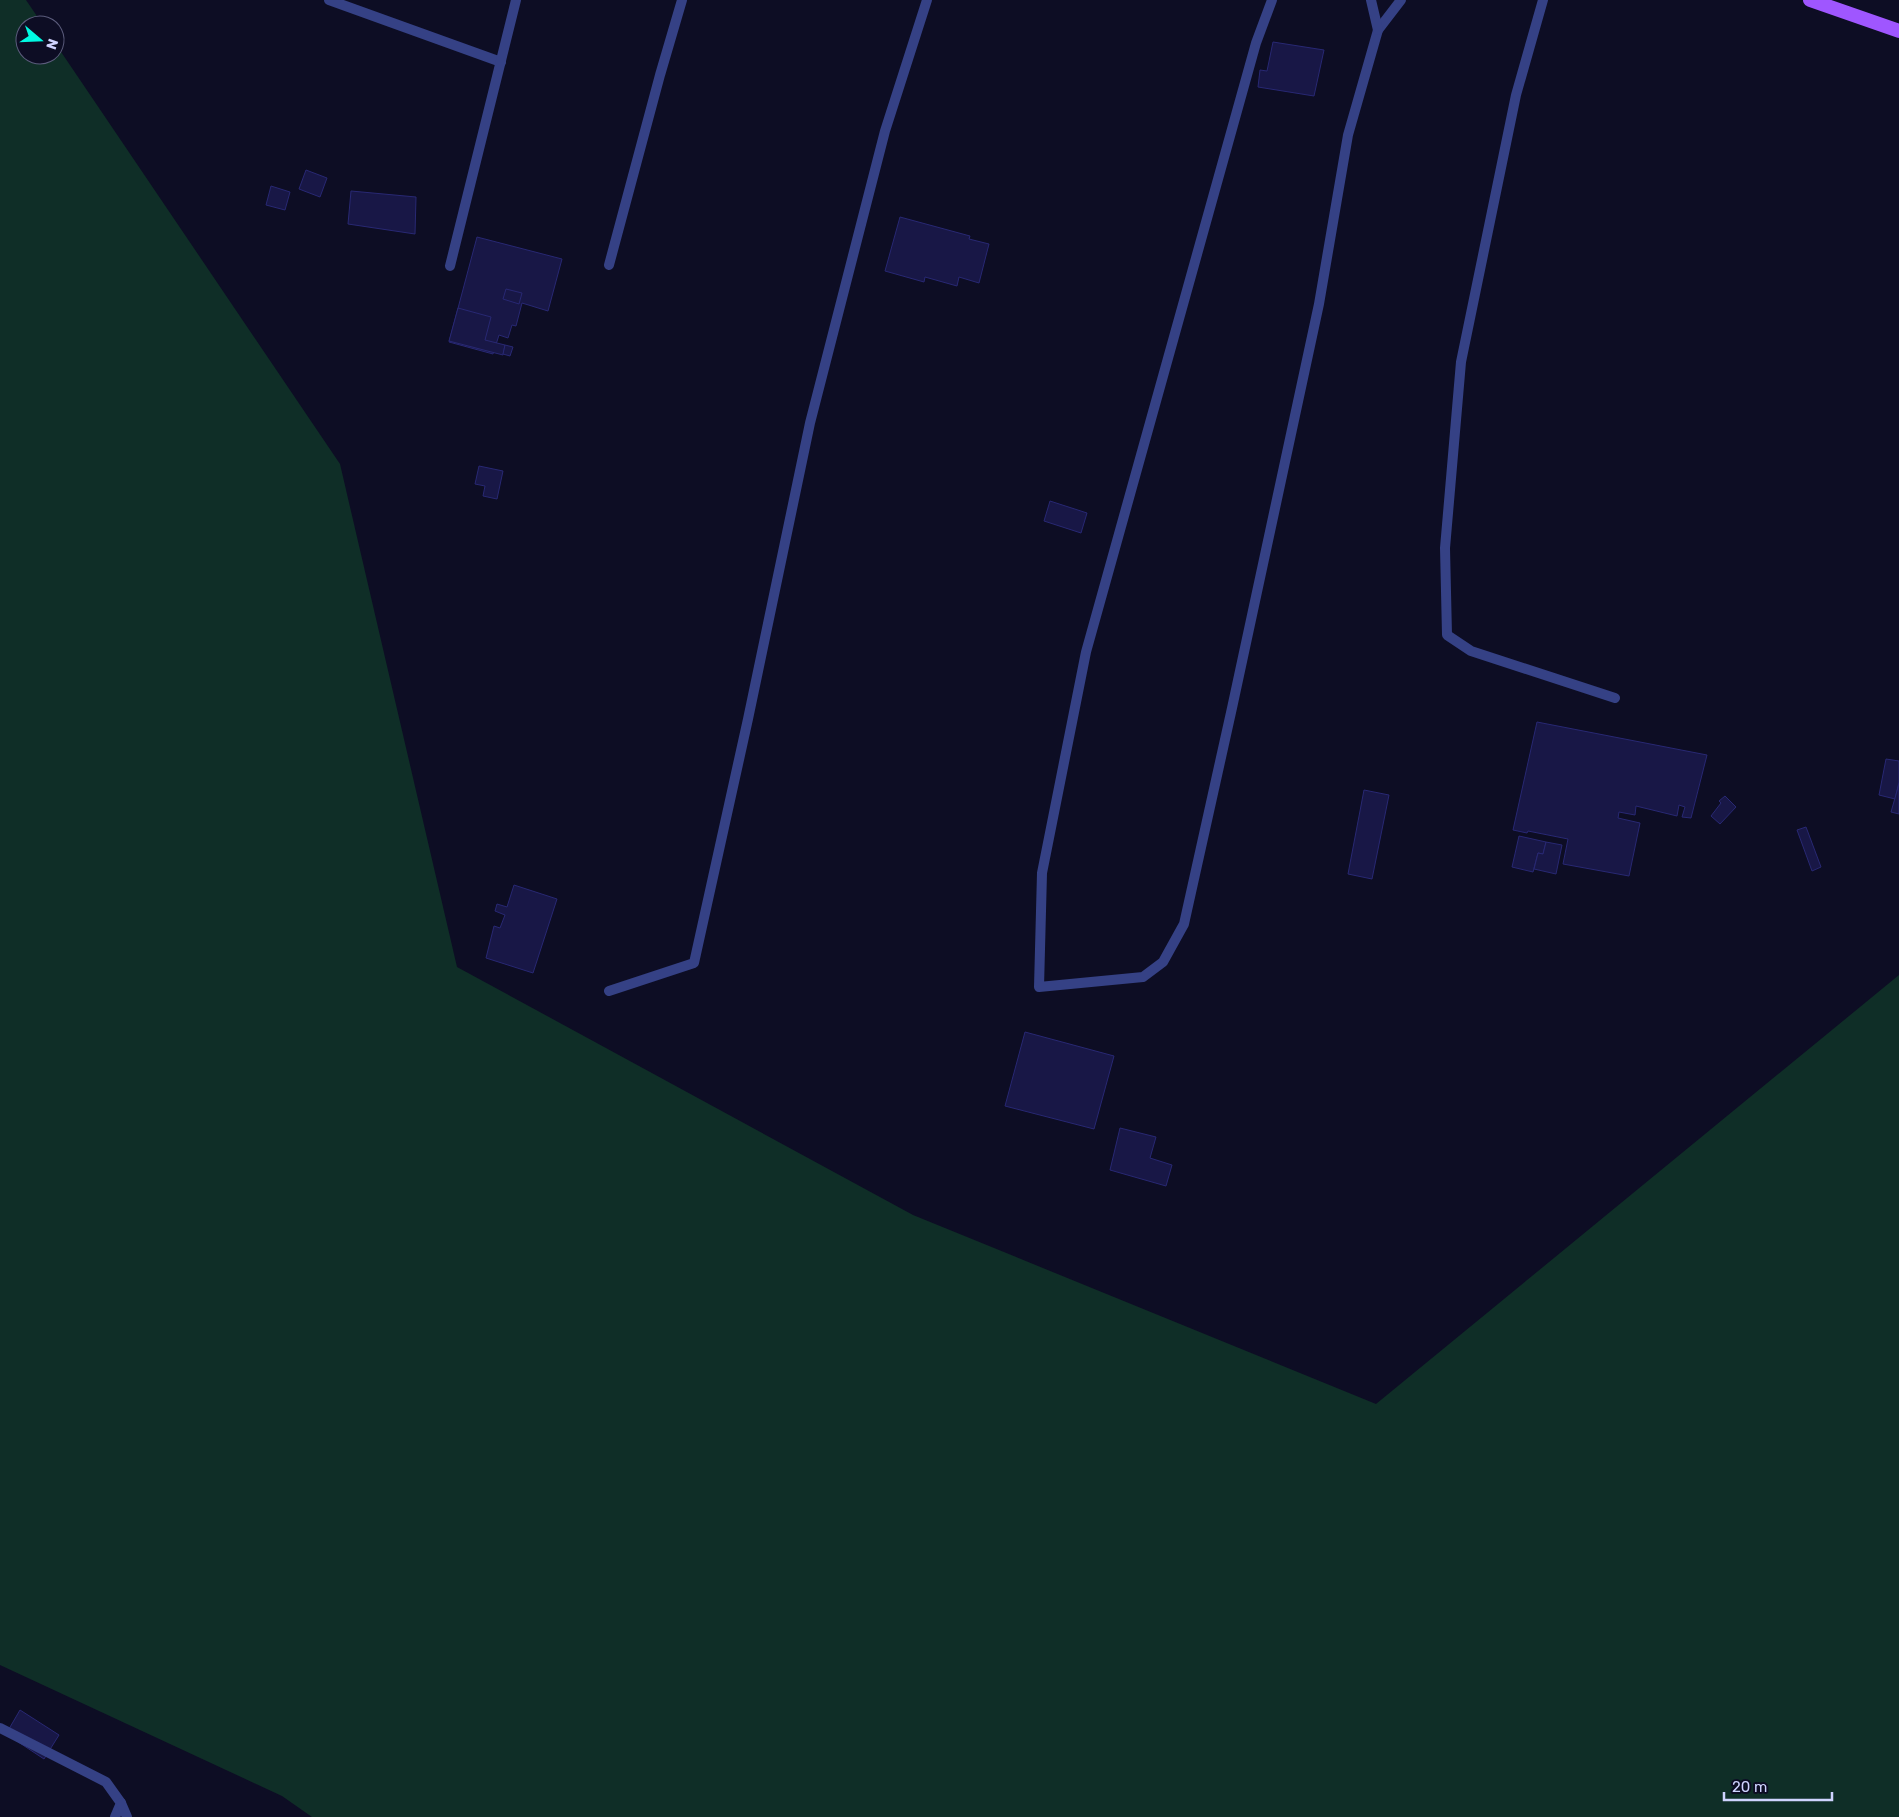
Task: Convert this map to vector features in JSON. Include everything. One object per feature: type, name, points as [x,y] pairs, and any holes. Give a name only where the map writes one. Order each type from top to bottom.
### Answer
[{"type":"main road","points":[[1810,0],[1899,31]]},
{"type":"street","points":[[329,0],[500,62]]},
{"type":"street","points":[[450,266],[516,0]]},
{"type":"street","points":[[609,265],[682,0]]},
{"type":"street","points":[[609,991],[694,963],[810,423],[885,132],[927,0]]},
{"type":"street","points":[[1272,0],[1256,43],[1086,652],[1042,873],[1039,987],[1143,977],[1163,962],[1184,924],[1319,304],[1348,136],[1378,30],[1401,0]]},
{"type":"street","points":[[1371,0],[1378,30]]},
{"type":"street","points":[[1543,0],[1516,95],[1461,362],[1446,548],[1447,635],[1472,651],[1615,698]]},
{"type":"street","points":[[0,1728],[106,1782],[121,1803],[127,1817]]},
{"type":"street","points":[[116,1817],[121,1803]]},
{"type":"green space","points":[[0,0],[26,0],[36,15],[15,15],[15,65],[65,65],[65,58],[340,464],[457,967],[913,1215],[1376,1404],[1899,975],[1899,1817],[312,1817],[282,1796],[0,1665]]},
{"type":"building","points":[[1273,42],[1324,50],[1314,96],[1258,87],[1260,70],[1267,71]]},
{"type":"building","points":[[306,170],[327,178],[320,197],[299,189]]},
{"type":"building","points":[[271,186],[290,192],[285,210],[266,205]]},
{"type":"building","points":[[351,191],[416,197],[415,234],[348,224]]},
{"type":"building","points":[[900,217],[970,236],[969,239],[989,244],[979,283],[959,277],[957,286],[925,277],[924,282],[885,271]]},
{"type":"building","points":[[477,237],[562,259],[548,311],[522,303],[516,326],[512,325],[508,338],[499,335],[493,354],[449,342]]},
{"type":"building","points":[[506,289],[522,293],[519,304],[503,299]]},
{"type":"building","points":[[458,308],[491,317],[485,340],[505,345],[503,355],[449,341]]},
{"type":"building","points":[[505,345],[513,347],[510,356],[503,354]]},
{"type":"building","points":[[479,466],[503,471],[497,499],[483,496],[485,486],[475,484]]},
{"type":"building","points":[[1050,501],[1087,513],[1081,533],[1044,521]]},
{"type":"building","points":[[1537,722],[1707,755],[1691,818],[1682,817],[1685,807],[1679,805],[1677,816],[1636,806],[1635,815],[1619,812],[1618,818],[1640,823],[1629,876],[1563,864],[1568,839],[1513,830]]},
{"type":"building","points":[[1886,759],[1899,761],[1899,782],[1895,799],[1879,795]]},
{"type":"building","points":[[1899,784],[1899,814],[1891,812]]},
{"type":"building","points":[[1364,790],[1389,795],[1372,879],[1348,874]]},
{"type":"building","points":[[1725,796],[1736,807],[1720,824],[1711,816],[1721,803],[1719,801]]},
{"type":"building","points":[[1806,827],[1821,867],[1812,871],[1797,830]]},
{"type":"building","points":[[1519,836],[1546,842],[1543,854],[1538,853],[1533,872],[1512,867]]},
{"type":"building","points":[[1546,842],[1562,845],[1556,874],[1534,869],[1538,853],[1543,854]]},
{"type":"building","points":[[514,885],[557,899],[533,973],[486,958],[494,926],[500,928],[505,915],[495,911],[497,904],[507,907]]},
{"type":"building","points":[[1025,1032],[1114,1056],[1094,1129],[1005,1106]]},
{"type":"building","points":[[1120,1128],[1156,1137],[1150,1158],[1172,1165],[1166,1186],[1110,1170]]},
{"type":"building","points":[[20,1710],[59,1735],[44,1759],[6,1734]]}]
